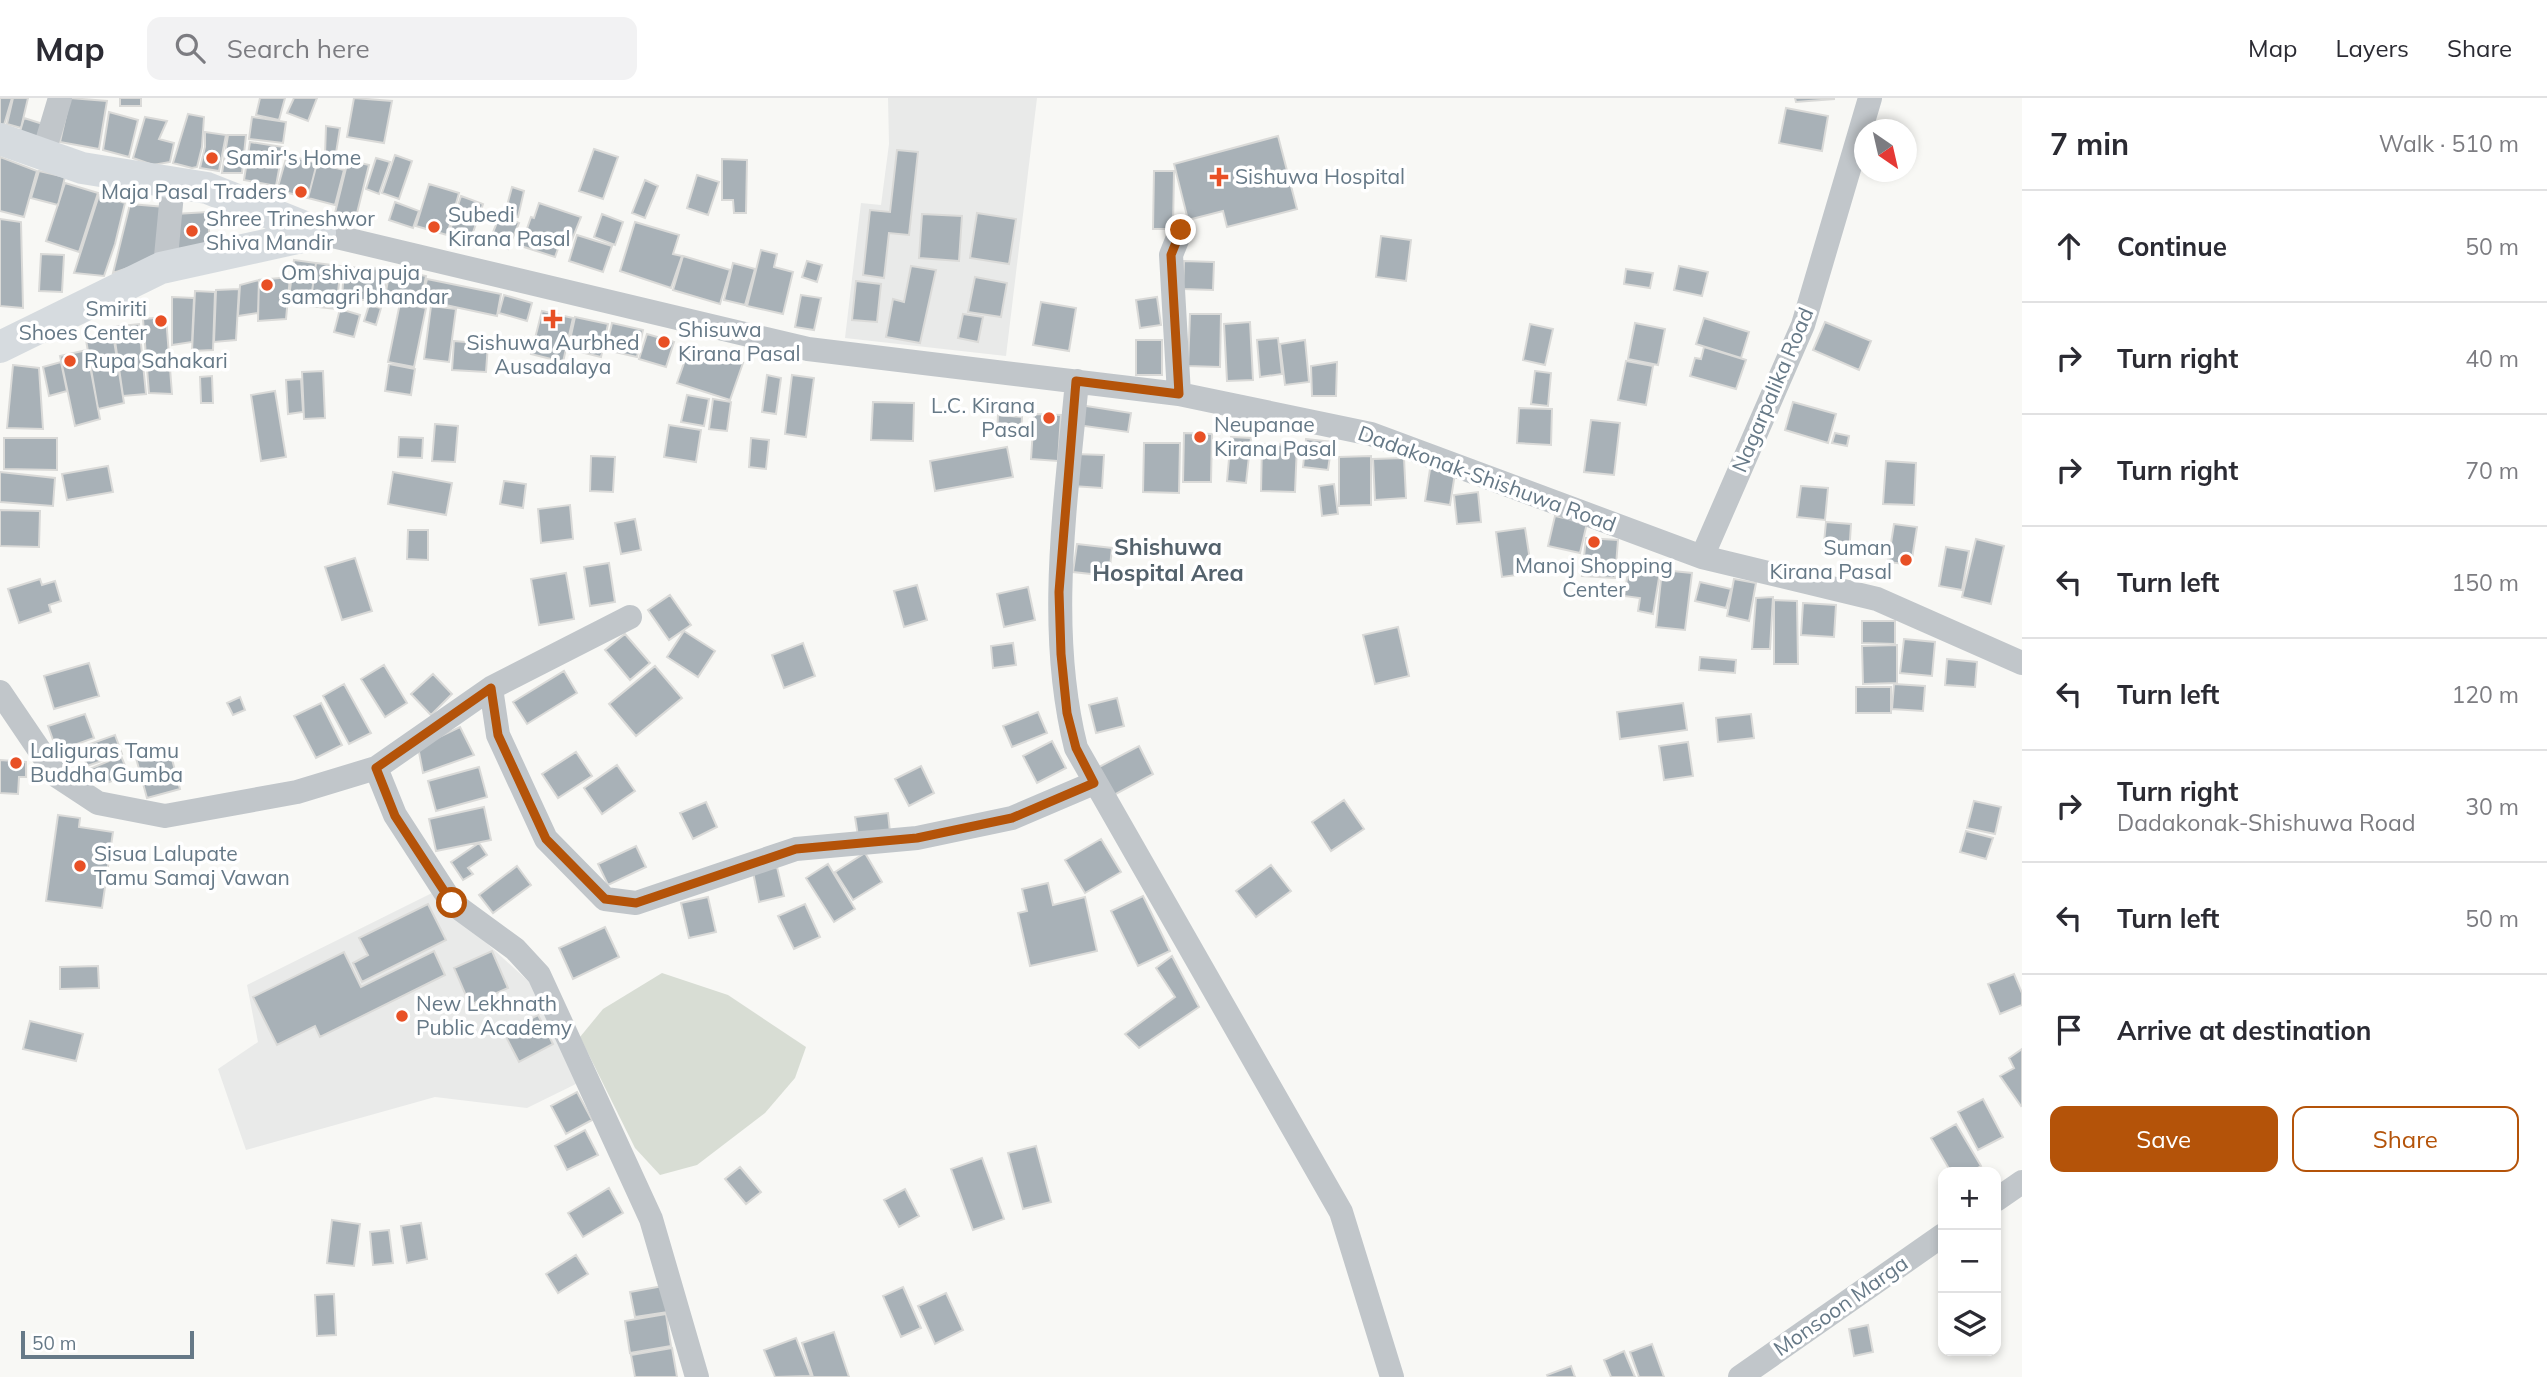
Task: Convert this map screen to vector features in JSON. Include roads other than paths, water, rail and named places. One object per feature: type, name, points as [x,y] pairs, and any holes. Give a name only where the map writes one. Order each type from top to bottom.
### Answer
[{"type":"main road","points":[[0,139],[82,169],[207,188],[320,233]]},
{"type":"main road","points":[[0,347],[165,267],[320,233]]},
{"type":"street","points":[[43,155],[60,98]]},
{"type":"street","name":"Nagarpalika Road","points":[[1702,556],[1803,325],[1870,98]]},
{"type":"street","points":[[165,267],[173,183]]},
{"type":"street","points":[[1179,394],[1171,255],[1181,230]]},
{"type":"street","name":"Dadakonak-Shishuwa Road","points":[[320,233],[808,349],[1179,394],[1371,434],[1702,556],[1877,599],[2022,663]]},
{"type":"street","points":[[1076,381],[1059,592],[1067,713],[1076,748],[1341,1212],[1392,1377]]},
{"type":"street","points":[[0,692],[57,776],[98,803],[165,816],[297,792],[376,768],[491,688],[630,617]]},
{"type":"street","points":[[491,688],[498,735],[546,839],[605,899],[636,903],[796,849],[917,838],[1012,818],[1094,783]]},
{"type":"street","points":[[376,768],[395,816],[452,903],[514,949],[539,975],[651,1219],[697,1377]]},
{"type":"street","points":[[2001,1196],[2022,1182]]},
{"type":"street","name":"Monsoon Marga","points":[[1740,1377],[1938,1238]]},
{"type":"place","name":"Samir's Home","points":[[212,158]]},
{"type":"place","name":"Sishuwa Hospital","points":[[1219,177]]},
{"type":"place","name":"Maja Pasal Traders","points":[[301,192]]},
{"type":"place","name":"Subedi Kirana Pasal","points":[[434,227]]},
{"type":"place","name":"Shree Trineshwor Shiva Mandir","points":[[192,231]]},
{"type":"place","name":"Om shiva puja samagri bhandar","points":[[267,285]]},
{"type":"place","name":"Sishuwa Aurbhed Ausadalaya","points":[[553,319]]},
{"type":"place","name":"Smiriti Shoes Center","points":[[161,321]]},
{"type":"place","name":"Shisuwa Kirana Pasal","points":[[664,342]]},
{"type":"place","name":"Rupa Sahakari","points":[[70,361]]},
{"type":"place","name":"L.C. Kirana Pasal","points":[[1049,418]]},
{"type":"place","name":"Neupanae Kirana Pasal","points":[[1200,437]]},
{"type":"place","name":"Manoj Shopping Center","points":[[1594,542]]},
{"type":"place","name":"Suman Kirana Pasal","points":[[1906,560]]},
{"type":"place","name":"Laliguras Tamu Buddha Gumba","points":[[16,763]]},
{"type":"place","name":"Sisua Lalupate Tamu Samaj Vawan","points":[[80,866]]},
{"type":"place","name":"New Lekhnath Public Academy","points":[[402,1016]]},
{"type":"district","name":"Shishuwa Hospital Area","points":[[1168,560]]}]
